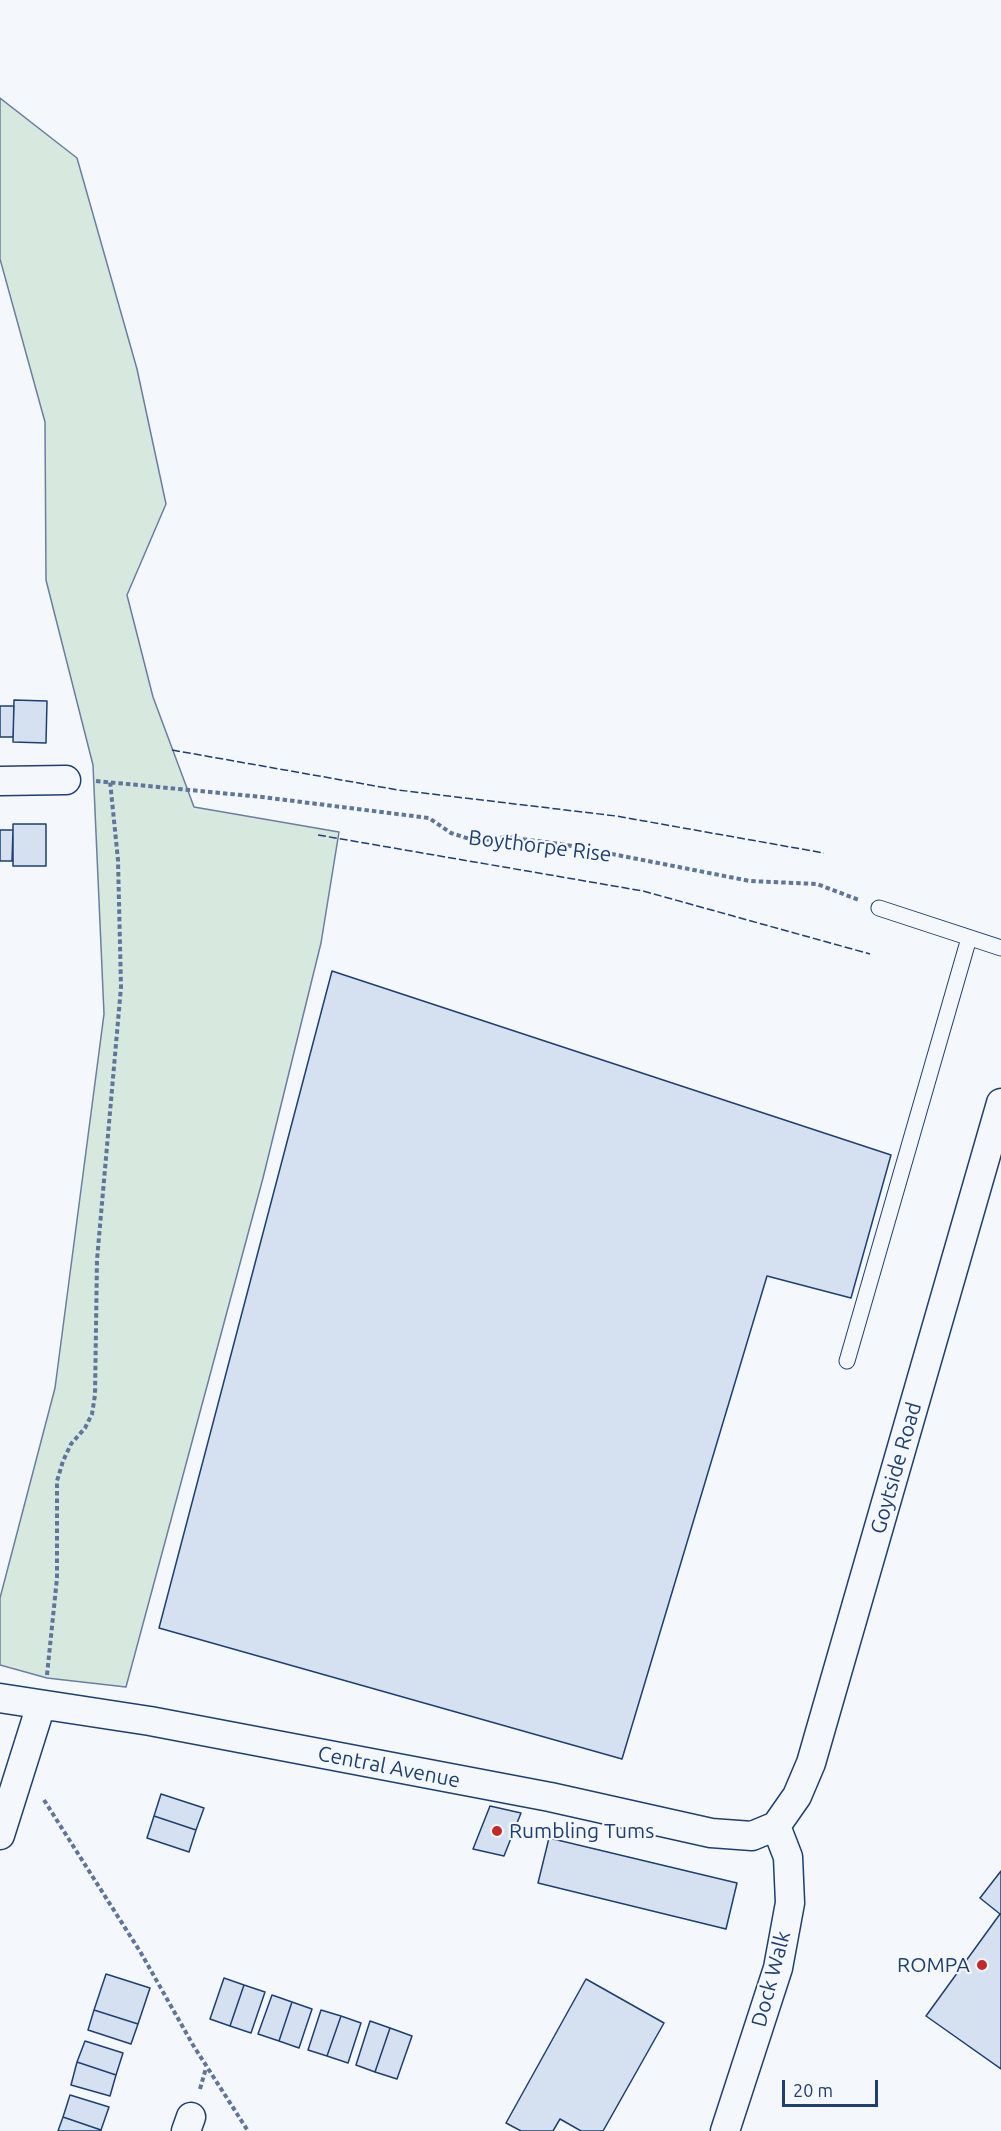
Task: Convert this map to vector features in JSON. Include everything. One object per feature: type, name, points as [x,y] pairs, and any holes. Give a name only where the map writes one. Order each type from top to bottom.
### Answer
[{"type":"street","points":[[0,781],[66,780]]},
{"type":"street","name":"Goytside Road","points":[[776,1826],[797,1796],[811,1763],[1001,1103]]},
{"type":"street","name":"Central Avenue","points":[[0,1698],[162,1723],[550,1797],[711,1833],[752,1836],[776,1826]]},
{"type":"street","points":[[0,1835],[41,1705]]},
{"type":"street","name":"Dock Walk","points":[[725,2131],[778,1968],[790,1903],[788,1857],[776,1826]]},
{"type":"lane","points":[[879,908],[1001,948]]},
{"type":"lane","points":[[847,1361],[969,938]]},
{"type":"path","name":"Boythorpe Rise","points":[[66,780],[110,781],[429,818],[451,833],[476,841],[506,837],[561,844],[750,881],[817,884],[879,908]]},
{"type":"path","points":[[41,1705],[47,1678],[57,1578],[57,1481],[71,1444],[85,1428],[92,1414],[95,1395],[97,1260],[121,987],[118,860],[110,781]]},
{"type":"path","points":[[22,1767],[141,1953],[193,2045],[248,2131]]},
{"type":"shaded area","points":[[0,98],[77,158],[137,369],[166,504],[127,595],[153,697],[194,807],[339,832],[321,943],[263,1178],[126,1687],[47,1678],[0,1665],[0,1598],[55,1388],[104,1014],[93,765],[46,580],[45,422],[0,259]]},
{"type":"building","points":[[14,700],[47,701],[46,743],[13,742]]},
{"type":"building","points":[[0,706],[14,706],[13,737],[0,737]]},
{"type":"building","points":[[13,824],[46,824],[46,866],[13,866]]},
{"type":"building","points":[[0,830],[13,830],[12,861],[0,861]]},
{"type":"building","points":[[332,971],[891,1155],[851,1298],[767,1276],[622,1759],[159,1628]]},
{"type":"building","points":[[161,1794],[204,1808],[196,1830],[154,1816]]},
{"type":"building","name":"Rumbling Tums","points":[[490,1806],[521,1813],[504,1856],[473,1849]]},
{"type":"building","points":[[154,1816],[196,1830],[189,1852],[147,1838]]},
{"type":"building","points":[[549,1838],[737,1883],[726,1929],[538,1883]]},
{"type":"building","name":"ROMPA","points":[[1001,1871],[1001,2069],[926,2016],[1000,1914],[980,1898]]},
{"type":"building","points":[[106,1974],[150,1988],[138,2024],[94,2010]]},
{"type":"building","points":[[224,1978],[244,1985],[230,2026],[210,2019]]},
{"type":"building","points":[[586,1979],[664,2023],[603,2131],[581,2131],[560,2119],[553,2131],[521,2131],[506,2123]]},
{"type":"building","points":[[244,1985],[265,1992],[251,2033],[230,2026]]},
{"type":"building","points":[[272,1995],[292,2002],[279,2041],[258,2034]]},
{"type":"building","points":[[292,2002],[312,2009],[299,2048],[279,2041]]},
{"type":"building","points":[[94,2010],[138,2024],[131,2044],[88,2030]]},
{"type":"building","points":[[321,2010],[341,2016],[327,2056],[308,2050]]},
{"type":"building","points":[[341,2016],[361,2023],[348,2063],[327,2056]]},
{"type":"building","points":[[370,2021],[390,2028],[375,2072],[356,2065]]},
{"type":"building","points":[[390,2028],[412,2036],[397,2079],[375,2072]]},
{"type":"building","points":[[85,2041],[123,2053],[116,2075],[77,2062]]},
{"type":"building","points":[[77,2062],[116,2075],[110,2096],[71,2085]]},
{"type":"building","points":[[70,2095],[109,2107],[101,2130],[63,2117]]},
{"type":"building","points":[[63,2117],[101,2130],[101,2131],[58,2131]]},
{"type":"fence","points":[[172,750],[398,790],[616,816],[824,853]]},
{"type":"fence","points":[[318,835],[643,891],[870,954]]},
{"type":"place","name":"Rumbling Tums","points":[[497,1831]]},
{"type":"place","name":"ROMPA","points":[[982,1965]]}]
